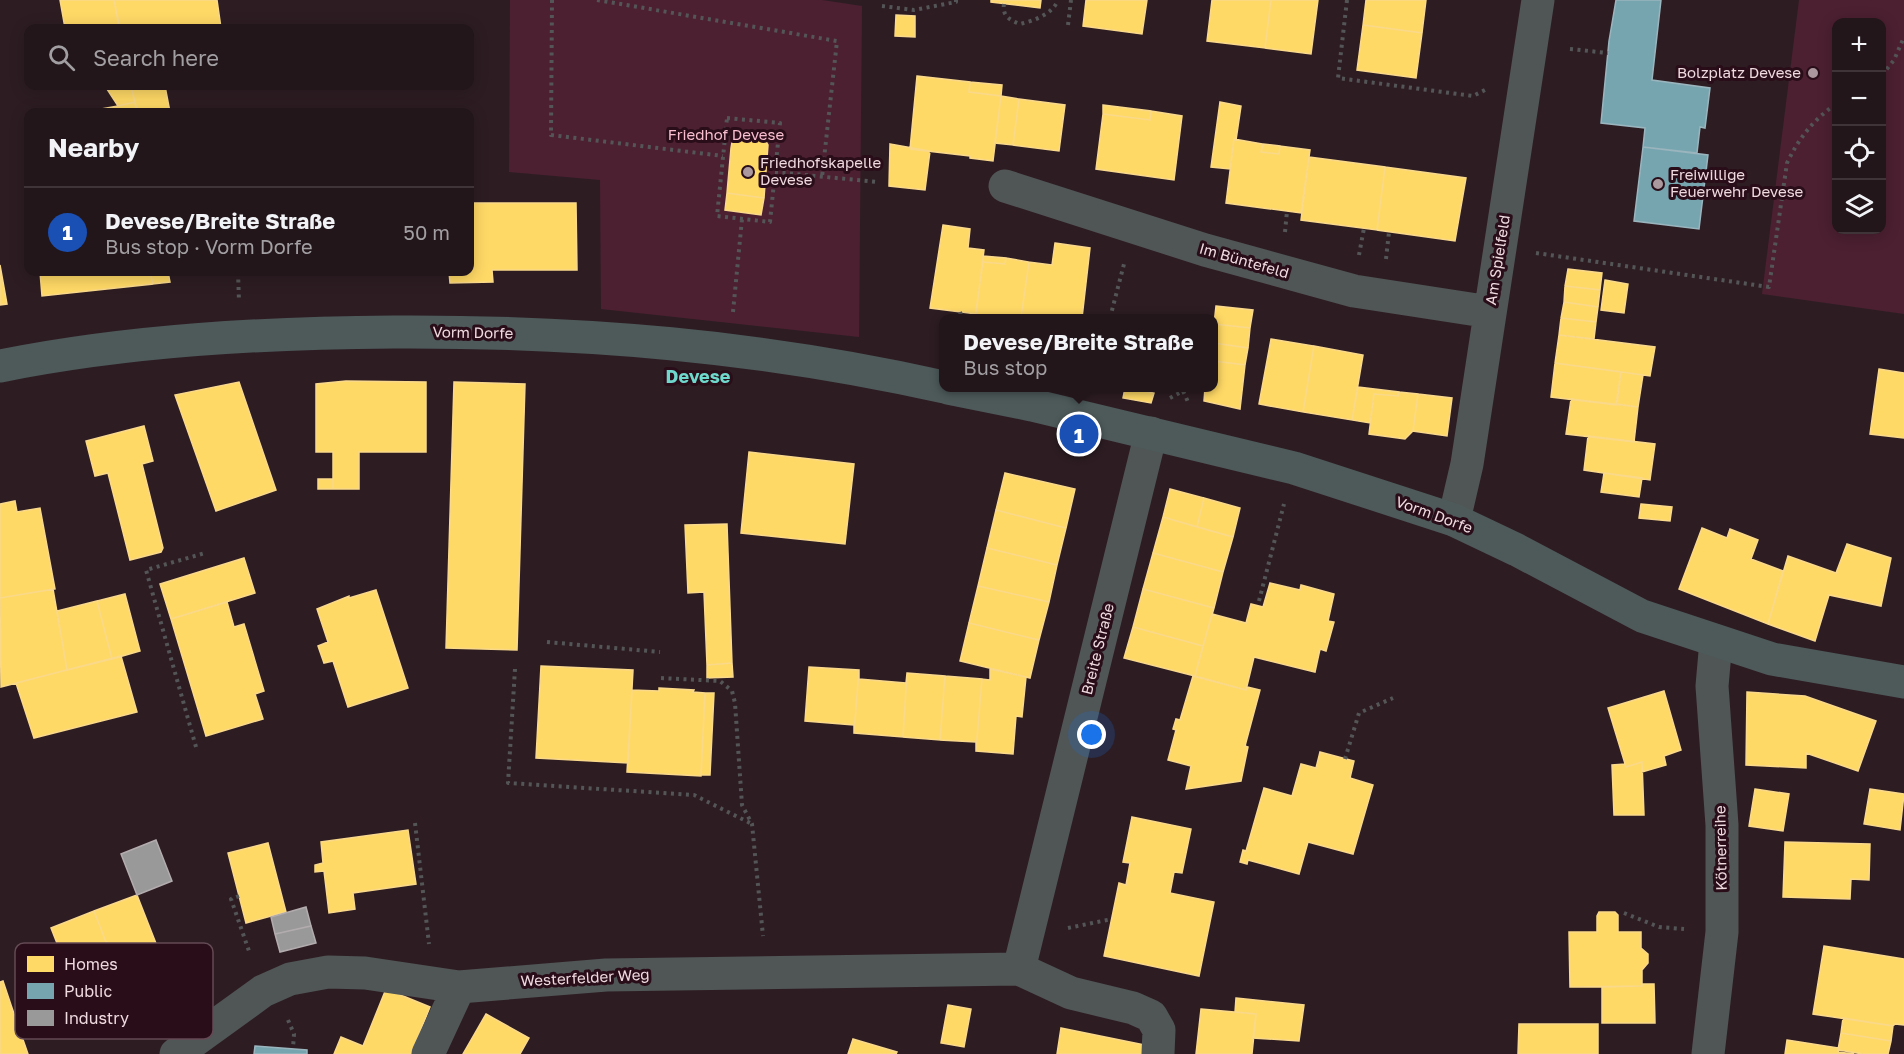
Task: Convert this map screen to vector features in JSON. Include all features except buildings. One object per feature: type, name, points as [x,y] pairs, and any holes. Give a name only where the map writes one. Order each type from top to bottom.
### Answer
[{"type":"main road","name":"Vorm Dorfe","points":[[0,366],[139,345],[210,338],[255,335],[441,332],[589,336],[644,340],[758,353],[871,370],[939,385]]},
{"type":"main road","name":"Vorm Dorfe","points":[[970,392],[1294,468],[1454,520],[1517,550],[1642,616],[1772,659],[1904,682]]},
{"type":"street","name":"Am Spielfeld","points":[[1454,520],[1467,464],[1538,0]]},
{"type":"street","name":"Im Büntefeld","points":[[1005,186],[1205,250],[1354,291],[1490,312]]},
{"type":"street","name":"Breite Straße","points":[[1019,969],[1150,433]]},
{"type":"street","name":"Kötnerreihe","points":[[1708,1054],[1722,932],[1722,825],[1712,686],[1716,641]]},
{"type":"street","name":"Westerfelder Weg","points":[[213,1027],[263,991],[291,979],[328,972],[346,972],[459,987],[606,975],[1019,969]]},
{"type":"street","points":[[1019,969],[1071,993],[1133,1008],[1151,1016],[1159,1030],[1158,1054]]},
{"type":"street","points":[[428,1054],[459,987]]},
{"type":"street","name":"Westerfelder Weg","points":[[176,1054],[197,1039]]},
{"type":"path","points":[[552,0],[551,135],[723,156]]},
{"type":"path","points":[[597,0],[837,41],[822,177]]},
{"type":"path","points":[[882,6],[914,10],[956,2],[956,0]]},
{"type":"path","points":[[1004,4],[1003,10],[1006,16],[1020,24],[1044,14],[1057,4],[1058,0]]},
{"type":"path","points":[[1068,25],[1071,0]]},
{"type":"path","points":[[1347,0],[1338,78],[1473,96],[1527,68]]},
{"type":"path","points":[[1884,72],[1894,60],[1904,37]]},
{"type":"path","points":[[1500,247],[1769,287],[1787,163],[1795,145],[1807,129],[1832,107]]},
{"type":"path","points":[[727,118],[780,123],[770,222],[717,216],[723,156],[727,118]]},
{"type":"path","points":[[775,172],[877,182]]},
{"type":"path","points":[[1286,226],[1287,212]]},
{"type":"path","points":[[733,319],[742,219]]},
{"type":"path","points":[[1111,314],[1134,228]]},
{"type":"path","points":[[1361,245],[1364,228]]},
{"type":"path","points":[[1387,245],[1389,232]]},
{"type":"path","points":[[238,276],[239,303]]},
{"type":"path","points":[[1259,602],[1294,468]]},
{"type":"path","points":[[196,747],[146,570],[205,553]]},
{"type":"path","points":[[548,642],[660,652]]},
{"type":"path","points":[[515,669],[508,783],[694,795],[752,824]]},
{"type":"path","points":[[661,678],[720,681],[732,691],[735,703],[742,805],[752,824],[763,940]]},
{"type":"path","points":[[1345,759],[1359,713],[1393,698]]},
{"type":"path","points":[[415,823],[429,946]]},
{"type":"path","points":[[239,896],[231,898],[250,955]]},
{"type":"path","points":[[1624,913],[1659,927],[1722,932]]},
{"type":"path","points":[[1065,928],[1112,919]]},
{"type":"green space","name":"Friedhof Devese","points":[[510,0],[822,0],[862,6],[859,337],[601,309],[600,180],[509,172]]},
{"type":"green space","points":[[1799,0],[1904,0],[1904,314],[1762,294]]},
{"type":"place","name":"Bolzplatz Devese","points":[[1813,73]]},
{"type":"place","name":"Friedhofskapelle Devese","points":[[748,172]]},
{"type":"place","name":"Freiwillige Feuerwehr Devese","points":[[1658,184]]},
{"type":"place","name":"Devese/Breite Straße","points":[[1079,434]]},
{"type":"district","name":"Devese","points":[[698,377]]}]
